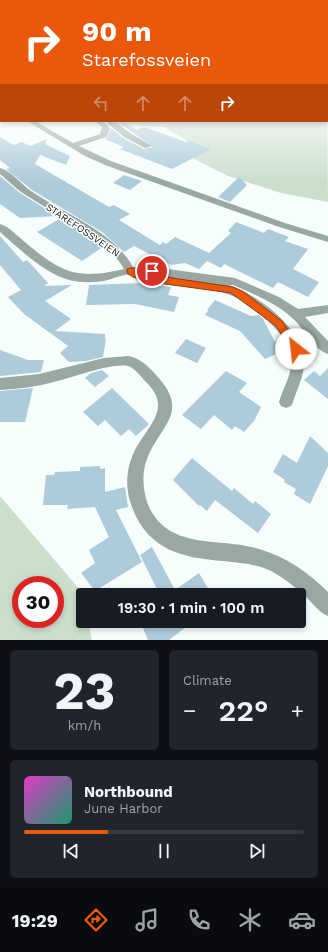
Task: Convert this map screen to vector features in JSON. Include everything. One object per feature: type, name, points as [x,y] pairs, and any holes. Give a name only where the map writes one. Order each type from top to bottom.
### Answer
[{"type":"street","points":[[33,123],[97,158],[139,175],[328,239]]},
{"type":"street","points":[[73,145],[103,134],[106,130],[105,126],[101,123]]},
{"type":"street","points":[[112,123],[127,135],[148,146]]},
{"type":"street","name":"STAREFOSSVEIEN","points":[[0,170],[31,195],[111,247],[125,259],[130,271]]},
{"type":"street","points":[[0,227],[45,265],[74,278],[93,278],[130,271],[152,271],[218,278],[235,282],[275,300],[296,314],[309,332],[328,349]]},
{"type":"street","points":[[130,271],[144,278],[233,290],[270,316],[286,332],[296,349],[297,369],[286,402]]},
{"type":"street","points":[[296,314],[328,309]]},
{"type":"street","points":[[0,384],[44,379],[103,364],[123,361],[135,363],[159,387],[165,408],[151,439],[142,451],[136,466],[136,494],[143,516],[157,533],[182,546],[257,557],[279,566],[300,579],[328,606]]},
{"type":"green space","points":[[115,123],[327,123],[328,202],[281,193],[228,176],[190,157],[191,143],[164,127]]},
{"type":"green space","points":[[0,496],[78,588],[76,588],[76,628],[89,628],[92,640],[0,640]]},
{"type":"building","points":[[125,123],[137,130],[144,127],[211,149],[172,169],[120,149],[124,147],[105,139],[111,131],[111,128],[123,138],[144,149],[153,147],[121,124]]},
{"type":"building","points":[[0,137],[14,145],[22,142],[30,146],[47,139],[45,144],[70,156],[66,165],[40,155],[35,164],[109,207],[114,205],[130,214],[119,220],[160,245],[163,242],[166,244],[175,237],[209,253],[231,233],[228,231],[236,222],[264,233],[268,229],[289,237],[285,241],[308,249],[293,269],[319,282],[308,297],[278,282],[273,288],[224,264],[221,268],[207,261],[199,269],[185,263],[171,265],[134,246],[124,252],[102,232],[32,190],[6,169],[10,168],[0,160]]},
{"type":"building","points":[[124,175],[142,181],[130,190],[113,183]]},
{"type":"building","points":[[0,176],[20,193],[57,216],[20,218],[0,204]]},
{"type":"building","points":[[239,177],[247,185],[230,202],[218,197]]},
{"type":"building","points":[[61,218],[103,247],[82,261],[37,232]]},
{"type":"building","points":[[0,236],[23,262],[27,260],[48,283],[44,286],[72,285],[45,301],[71,319],[55,331],[105,334],[106,339],[103,357],[86,361],[69,362],[60,353],[68,346],[24,314],[8,297],[21,290],[0,265]]},
{"type":"building","points":[[143,283],[171,287],[168,295],[179,297],[174,312],[135,304],[86,305],[89,285]]},
{"type":"building","points":[[215,300],[251,316],[259,315],[263,319],[275,342],[278,340],[282,343],[289,355],[281,359],[276,354],[265,359],[240,331],[205,315]]},
{"type":"building","points":[[186,339],[206,348],[197,363],[175,353]]},
{"type":"building","points":[[0,350],[28,360],[44,360],[41,372],[0,376]]},
{"type":"building","points":[[328,368],[328,399],[304,380],[314,371],[320,376]]},
{"type":"building","points":[[102,370],[109,376],[95,387],[85,378],[91,373]]},
{"type":"building","points":[[226,371],[247,383],[239,392],[261,407],[254,421],[244,432],[235,426],[232,430],[214,415],[201,429],[182,415]]},
{"type":"building","points":[[33,388],[25,422],[0,422],[0,391]]},
{"type":"building","points":[[112,388],[149,424],[136,436],[129,429],[121,436],[105,420],[98,426],[83,412]]},
{"type":"building","points":[[310,436],[328,453],[328,466],[310,504],[294,494],[296,489],[284,482],[285,480],[273,472],[283,454],[297,463]]},
{"type":"building","points":[[192,458],[232,491],[234,488],[253,504],[255,501],[271,514],[258,533],[215,500],[207,511],[200,505],[199,506],[173,480]]},
{"type":"building","points":[[100,466],[100,469],[105,468],[105,492],[125,487],[128,507],[116,510],[142,562],[100,588],[93,588],[81,573],[95,563],[89,550],[109,537],[95,507],[67,509],[68,505],[43,505],[46,475],[54,475],[55,472],[80,471],[80,467]]},
{"type":"building","points":[[152,547],[174,588],[156,588],[140,555]]},
{"type":"building","points":[[199,573],[208,588],[178,588]]},
{"type":"building","points":[[143,628],[185,628],[169,640],[148,640]]},
{"type":"route","points":[[152,271],[130,271],[144,278],[225,288],[241,294],[279,323],[296,349]]}]
